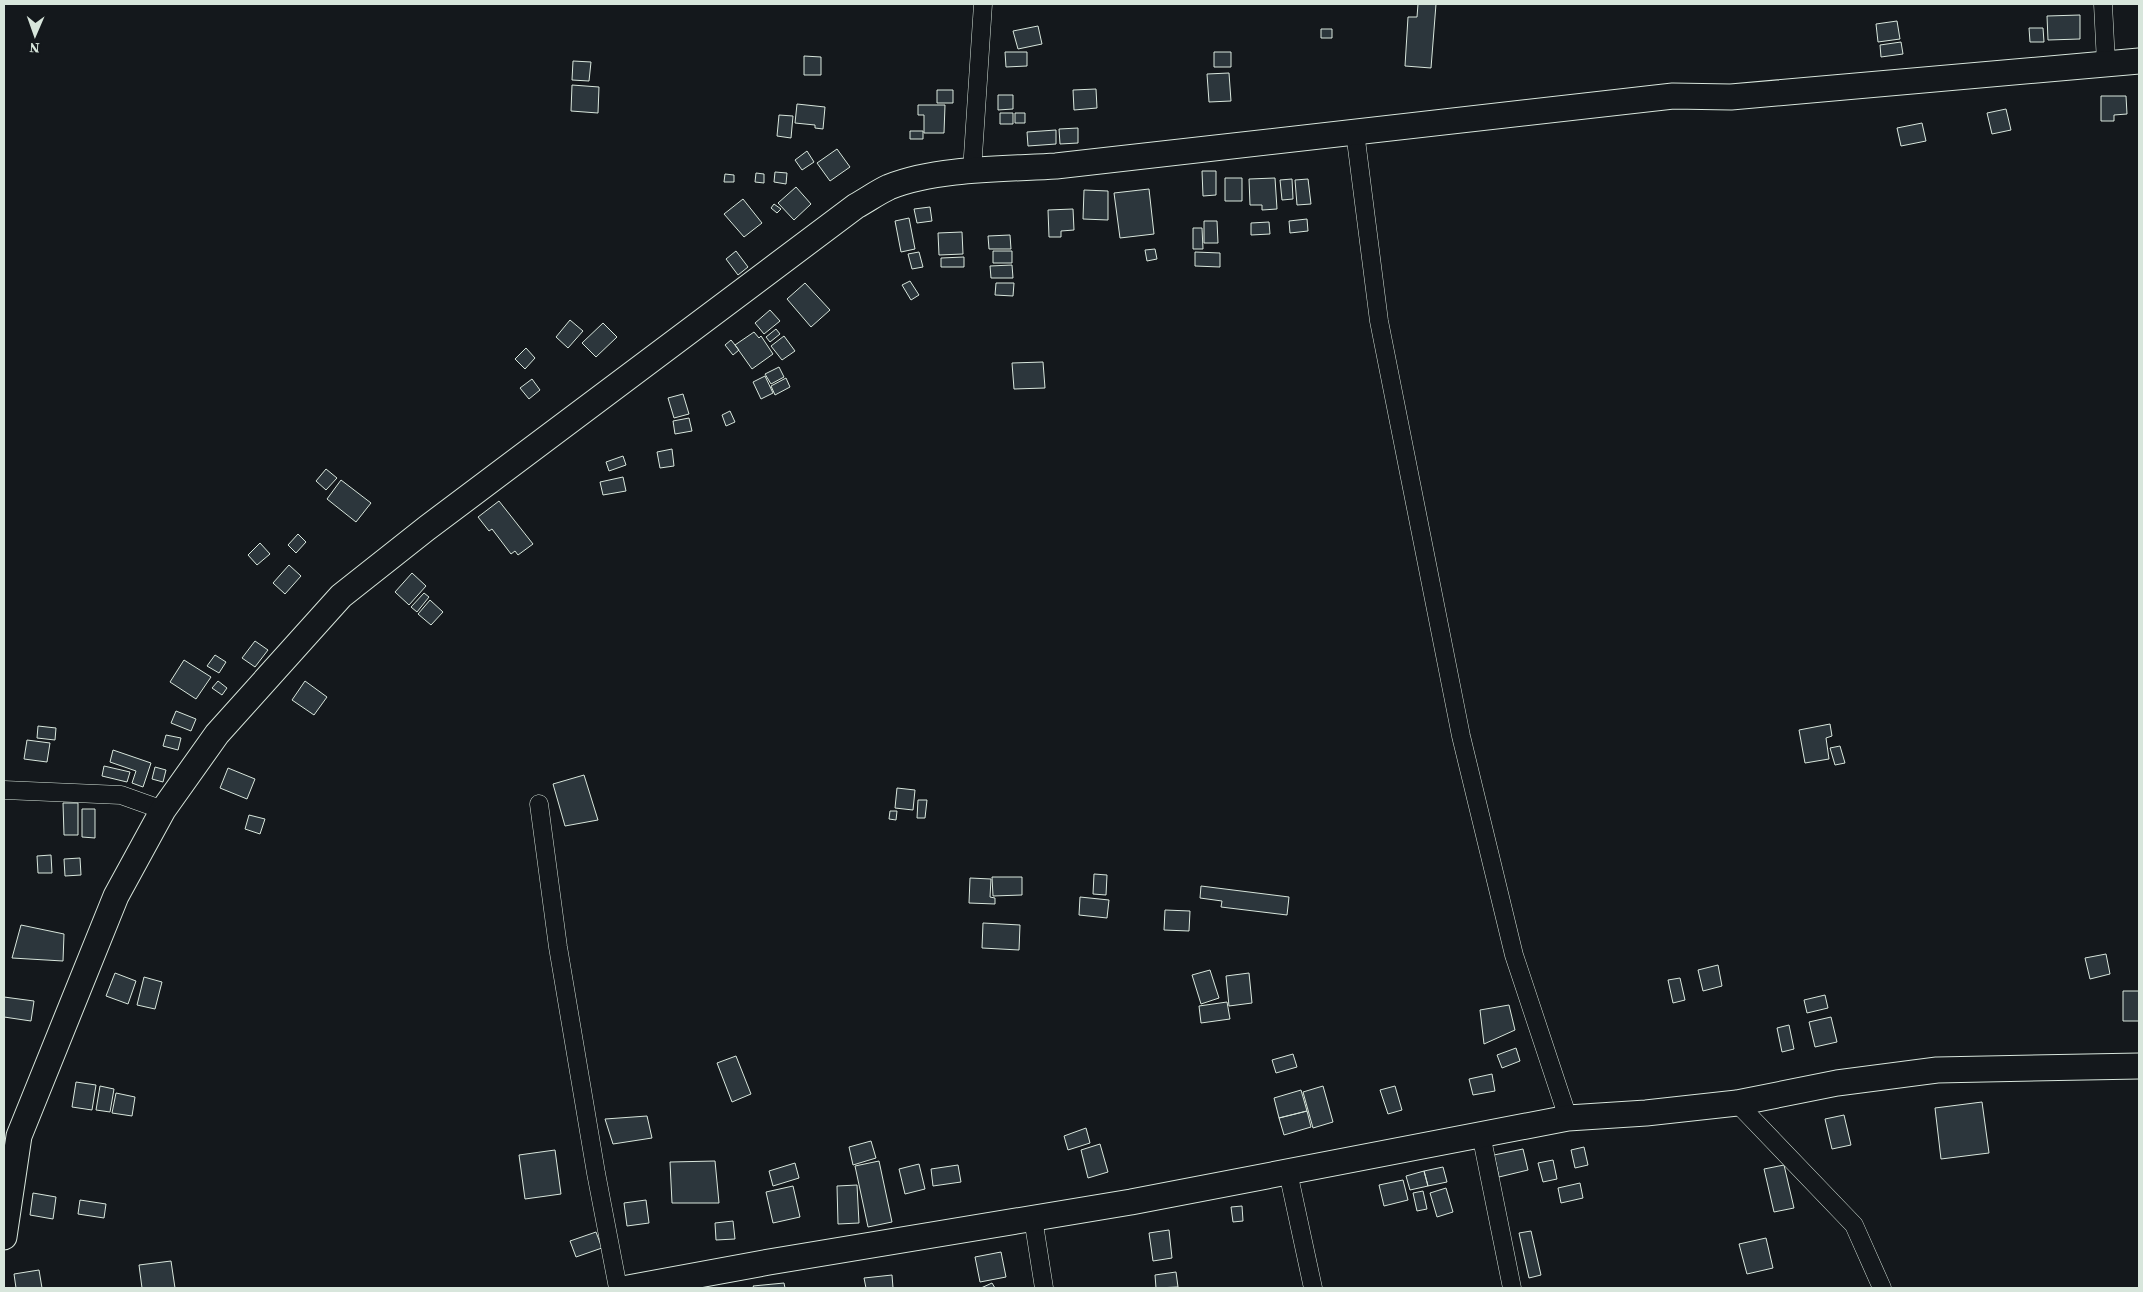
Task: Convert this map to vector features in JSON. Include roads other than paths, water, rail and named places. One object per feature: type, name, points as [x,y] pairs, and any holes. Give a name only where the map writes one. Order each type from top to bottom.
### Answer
[{"type":"street","points":[[972,171],[983,4]]},
{"type":"street","points":[[2103,4],[2106,63]]},
{"type":"street","points":[[4,1237],[19,1136],[116,896],[163,810],[217,734],[341,596],[427,528],[856,206],[889,187],[920,178],[972,171],[1056,166],[1673,96],[1731,97],[2139,61]]},
{"type":"street","points":[[1355,132],[1379,321],[1461,736],[1514,955],[1568,1118]]},
{"type":"street","points":[[4,790],[121,795],[163,810]]},
{"type":"street","points":[[539,804],[561,965],[594,1163],[618,1288]]},
{"type":"street","points":[[628,1288],[715,1280],[1033,1218],[1288,1172],[1568,1118],[1737,1104],[1837,1083],[1937,1070],[2139,1066]]},
{"type":"street","points":[[1737,1104],[1854,1225],[1882,1288]]},
{"type":"street","points":[[1481,1134],[1512,1288]]},
{"type":"street","points":[[1288,1172],[1313,1288]]},
{"type":"street","points":[[1033,1218],[1044,1288]]}]
